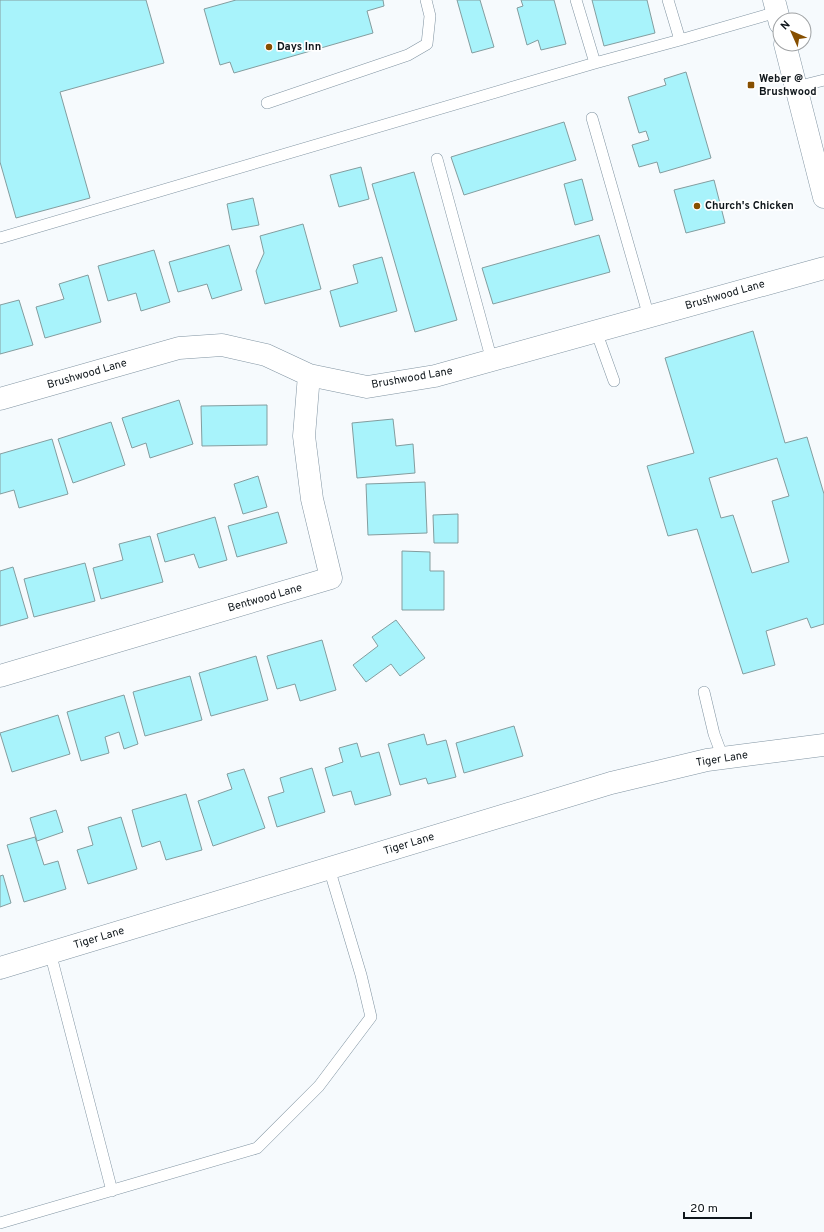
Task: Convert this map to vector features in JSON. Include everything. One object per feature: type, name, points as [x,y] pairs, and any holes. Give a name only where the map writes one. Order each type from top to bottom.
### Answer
[{"type":"street","points":[[787,52],[824,197]]},
{"type":"street","name":"Brushwood Lane","points":[[0,399],[179,348],[222,345],[266,355],[310,374],[367,387],[435,376],[824,268]]},
{"type":"street","name":"Bentwood Lane","points":[[0,676],[331,578],[312,499],[304,436],[310,374]]},
{"type":"street","name":"Tiger Lane","points":[[0,968],[611,783],[707,760],[824,745]]},
{"type":"lane","points":[[267,103],[408,55],[427,44],[430,16],[426,0]]},
{"type":"lane","points":[[576,0],[595,63]]},
{"type":"lane","points":[[668,0],[680,40]]},
{"type":"lane","points":[[0,238],[595,63],[772,13]]},
{"type":"lane","points":[[796,86],[824,80]]},
{"type":"lane","points":[[592,118],[649,316]]},
{"type":"lane","points":[[436,159],[492,360]]},
{"type":"lane","points":[[596,331],[614,381]]},
{"type":"lane","points":[[704,692],[714,734],[723,758]]},
{"type":"lane","points":[[0,1223],[257,1148],[319,1086],[371,1017],[361,974],[329,868]]},
{"type":"lane","points":[[50,952],[112,1191]]},
{"type":"building","points":[[0,0],[146,0],[164,63],[60,92],[90,198],[16,218],[0,162]]},
{"type":"building","name":"Days Inn","points":[[236,0],[383,0],[384,6],[367,11],[373,33],[234,73],[230,62],[220,65],[204,9]]},
{"type":"building","points":[[457,0],[480,0],[494,47],[472,53]]},
{"type":"building","points":[[521,0],[554,0],[566,44],[541,50],[538,40],[527,45],[517,8],[523,6]]},
{"type":"building","points":[[592,0],[647,0],[655,33],[604,46]]},
{"type":"building","points":[[686,72],[711,158],[660,173],[657,162],[639,167],[632,145],[649,140],[646,131],[639,133],[628,97],[666,85],[664,79]]},
{"type":"building","points":[[564,122],[576,160],[464,195],[451,157]]},
{"type":"building","points":[[361,167],[369,199],[339,207],[330,175]]},
{"type":"building","points":[[414,172],[457,320],[415,332],[372,184]]},
{"type":"building","points":[[582,179],[593,220],[575,225],[564,184]]},
{"type":"building","points":[[714,180],[725,223],[686,233],[674,190]]},
{"type":"building","points":[[253,198],[259,225],[232,230],[227,204]]},
{"type":"building","points":[[303,224],[321,289],[265,304],[256,271],[264,253],[260,236]]},
{"type":"building","points":[[599,235],[610,272],[493,304],[482,268]]},
{"type":"building","points":[[229,245],[242,290],[212,299],[207,284],[178,292],[169,262]]},
{"type":"building","points":[[154,250],[170,302],[141,311],[136,293],[108,301],[98,266]]},
{"type":"building","points":[[382,257],[397,311],[340,327],[330,291],[358,283],[353,265]]},
{"type":"building","points":[[88,275],[101,322],[45,338],[36,307],[64,299],[59,284]]},
{"type":"building","points":[[19,300],[33,345],[0,354],[0,305]]},
{"type":"building","points":[[753,331],[785,443],[807,437],[824,494],[824,624],[811,628],[807,618],[766,631],[775,665],[743,674],[697,529],[668,536],[647,466],[694,453],[665,358]],"holes":[[[777,458],[789,496],[772,501],[789,562],[752,573],[733,515],[721,518],[709,478]]]},
{"type":"building","points":[[179,400],[193,444],[150,458],[146,443],[132,448],[122,418]]},
{"type":"building","points":[[267,405],[267,445],[202,446],[201,406]]},
{"type":"building","points":[[393,419],[396,446],[413,444],[415,473],[357,478],[352,423]]},
{"type":"building","points":[[111,422],[125,465],[73,483],[58,439]]},
{"type":"building","points":[[52,439],[68,494],[19,508],[14,490],[0,494],[0,454]]},
{"type":"building","points":[[258,476],[267,507],[243,514],[234,484]]},
{"type":"building","points":[[425,482],[427,533],[368,535],[366,484]]},
{"type":"building","points":[[278,512],[287,543],[237,557],[228,526]]},
{"type":"building","points":[[458,514],[458,543],[434,543],[433,515]]},
{"type":"building","points":[[215,517],[227,560],[199,568],[194,554],[165,562],[157,534]]},
{"type":"building","points":[[150,536],[163,582],[101,599],[93,568],[123,560],[119,544]]},
{"type":"building","points":[[402,551],[430,552],[430,571],[444,571],[444,610],[402,610]]},
{"type":"building","points":[[85,563],[95,601],[34,617],[24,579]]},
{"type":"building","points":[[13,567],[28,618],[0,626],[0,571]]},
{"type":"building","points":[[396,620],[425,658],[400,676],[391,664],[366,682],[353,665],[378,646],[372,637]]},
{"type":"building","points":[[322,640],[336,690],[300,701],[295,684],[277,689],[267,656]]},
{"type":"building","points":[[256,656],[268,700],[211,716],[199,673]]},
{"type":"building","points":[[190,676],[202,720],[145,736],[133,692]]},
{"type":"building","points":[[124,695],[138,744],[124,749],[119,732],[105,737],[109,753],[81,761],[67,712]]},
{"type":"building","points":[[58,715],[70,754],[12,772],[0,733]]},
{"type":"building","points":[[514,726],[523,756],[464,773],[456,743]]},
{"type":"building","points":[[424,734],[427,745],[446,740],[456,777],[428,784],[426,778],[400,785],[388,744]]},
{"type":"building","points":[[357,743],[361,757],[379,752],[391,795],[355,805],[351,791],[333,796],[325,768],[343,762],[339,748]]},
{"type":"building","points":[[312,768],[325,812],[277,827],[268,797],[284,792],[280,778]]},
{"type":"building","points":[[244,769],[265,828],[213,846],[198,801],[232,789],[227,774]]},
{"type":"building","points":[[186,794],[202,850],[166,860],[160,841],[142,847],[132,810]]},
{"type":"building","points":[[56,810],[63,832],[37,841],[30,818]]},
{"type":"building","points":[[121,817],[137,869],[88,884],[77,850],[93,845],[88,827]]},
{"type":"building","points":[[35,837],[44,865],[58,861],[66,889],[24,902],[7,845]]},
{"type":"building","points":[[3,875],[11,903],[0,907],[0,876]]},
{"type":"place","name":"Days Inn","points":[[269,47]]},
{"type":"place","name":"Weber @ Brushwood","points":[[751,85]]},
{"type":"place","name":"Church's Chicken","points":[[697,206]]}]
